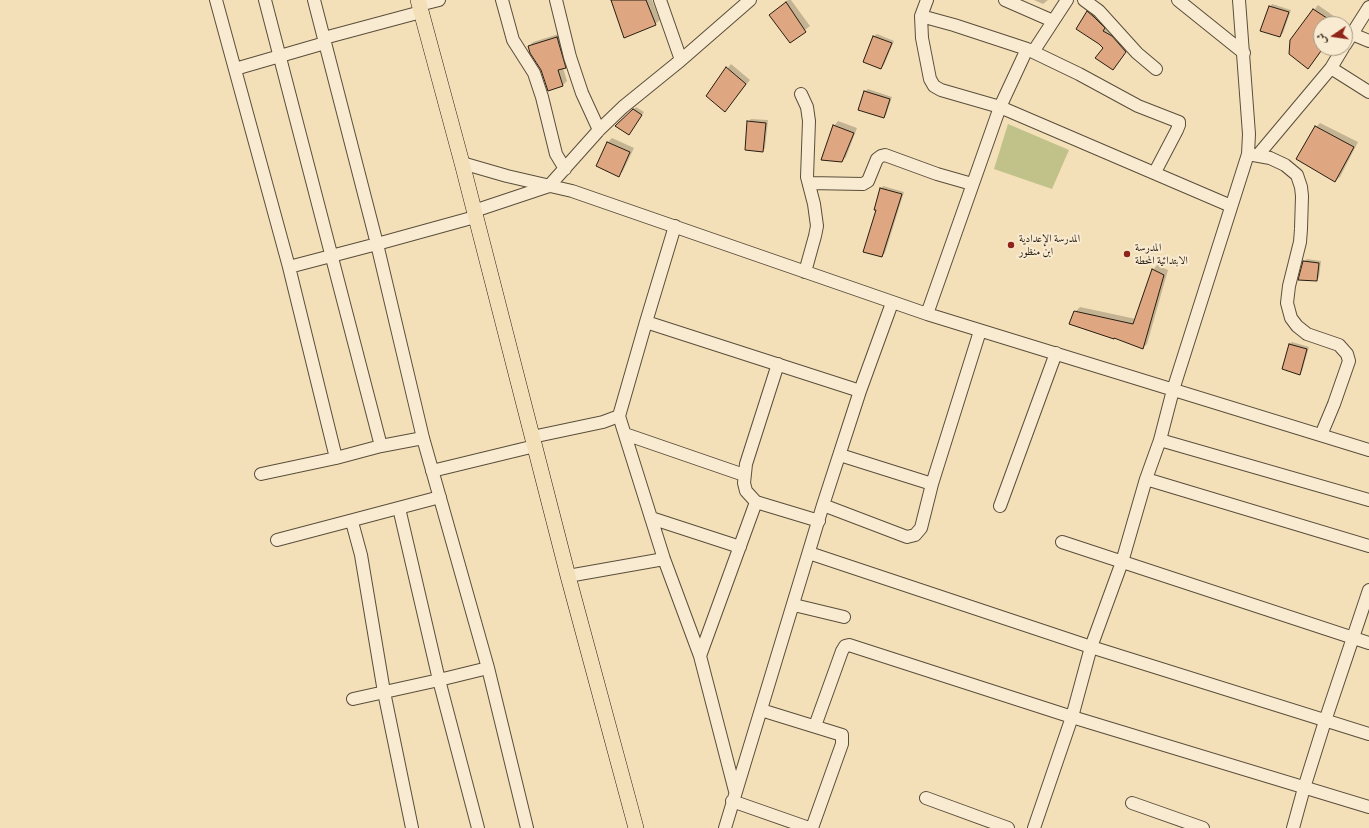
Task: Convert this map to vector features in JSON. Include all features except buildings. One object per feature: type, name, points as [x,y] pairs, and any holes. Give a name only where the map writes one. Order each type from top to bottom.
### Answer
[{"type":"main road","points":[[419,6],[462,163],[568,576],[636,828]]},
{"type":"street","points":[[216,0],[288,267],[336,458]]},
{"type":"street","points":[[265,0],[381,446]]},
{"type":"street","points":[[314,0],[377,244],[423,438],[488,668],[527,828]]},
{"type":"street","points":[[235,70],[280,57],[439,0]]},
{"type":"street","points":[[502,0],[512,40],[534,73],[542,97],[556,154],[565,169]]},
{"type":"street","points":[[556,0],[570,57],[589,110],[599,130]]},
{"type":"street","points":[[660,0],[681,60]]},
{"type":"street","points":[[288,267],[377,244],[474,214],[549,186],[599,130],[750,0]]},
{"type":"street","points":[[927,0],[921,16],[922,38],[927,69],[934,86],[941,90],[1000,107],[1155,172],[1231,206]]},
{"type":"street","points":[[1005,0],[1053,21]]},
{"type":"street","points":[[927,314],[1000,107],[1030,50],[1053,21],[1067,0]]},
{"type":"street","points":[[1084,0],[1099,11],[1137,53],[1156,69]]},
{"type":"street","points":[[1178,0],[1244,53]]},
{"type":"street","points":[[1240,0],[1249,134],[1253,155]]},
{"type":"street","points":[[1353,32],[1369,7]]},
{"type":"street","points":[[921,16],[954,25],[1030,50],[1079,74],[1138,106],[1179,122],[1177,130],[1155,172]]},
{"type":"street","points":[[1353,34],[1369,41]]},
{"type":"street","points":[[1034,828],[1072,717],[1090,647],[1122,562],[1146,479],[1160,440],[1173,390],[1231,206],[1253,155],[1331,68],[1338,56]]},
{"type":"street","points":[[1331,68],[1369,92]]},
{"type":"street","points":[[801,94],[807,107],[809,121],[807,177],[814,204],[817,226],[805,272]]},
{"type":"street","points":[[809,183],[863,184],[868,181],[877,159],[885,155],[937,174],[972,184]]},
{"type":"street","points":[[1253,155],[1270,158],[1285,165],[1297,175],[1301,187],[1300,242],[1287,303],[1291,318],[1296,326],[1307,334],[1339,345],[1347,354],[1349,361],[1334,404],[1320,435]]},
{"type":"street","points":[[462,163],[572,191],[892,303],[1369,450]]},
{"type":"street","points":[[675,226],[619,416],[664,560],[700,656],[734,796]]},
{"type":"street","points":[[725,828],[794,605],[823,505],[860,391],[892,303]]},
{"type":"street","points":[[646,322],[860,391]]},
{"type":"street","points":[[823,505],[907,537],[915,535],[920,528],[932,484],[980,331]]},
{"type":"street","points":[[1000,506],[1056,353]]},
{"type":"street","points":[[778,364],[746,464],[744,474],[746,491],[756,502],[819,521]]},
{"type":"street","points":[[432,471],[603,422],[619,416]]},
{"type":"street","points":[[625,434],[744,474]]},
{"type":"street","points":[[261,474],[336,458],[381,446],[423,438]]},
{"type":"street","points":[[1160,440],[1369,500]]},
{"type":"street","points":[[840,455],[932,484]]},
{"type":"street","points":[[1146,479],[1369,546]]},
{"type":"street","points":[[277,540],[440,497]]},
{"type":"street","points":[[700,656],[756,502]]},
{"type":"street","points":[[399,508],[439,680],[478,828]]},
{"type":"street","points":[[651,518],[740,547]]},
{"type":"street","points":[[353,520],[353,528],[361,555],[384,692],[412,828]]},
{"type":"street","points":[[1062,542],[1369,643]]},
{"type":"street","points":[[809,554],[1090,647],[1369,734]]},
{"type":"street","points":[[568,576],[664,560]]},
{"type":"street","points":[[1293,828],[1325,721],[1354,639],[1369,590]]},
{"type":"street","points":[[794,605],[844,617]]},
{"type":"street","points":[[815,726],[842,651],[845,646],[849,645],[1072,717],[1369,807]]},
{"type":"street","points":[[353,699],[488,668]]},
{"type":"street","points":[[734,796],[811,828],[843,739],[839,734],[761,710]]},
{"type":"street","points":[[926,798],[1008,828]]},
{"type":"street","points":[[1132,803],[1203,828]]},
{"type":"green space","points":[[1008,124],[1069,150],[1052,189],[994,169]]},
{"type":"place","name":"المدرسة الإعدادية ابن منظور","points":[[1011,245]]},
{"type":"place","name":"المدرسة الابتدائية المحطة","points":[[1127,254]]}]
